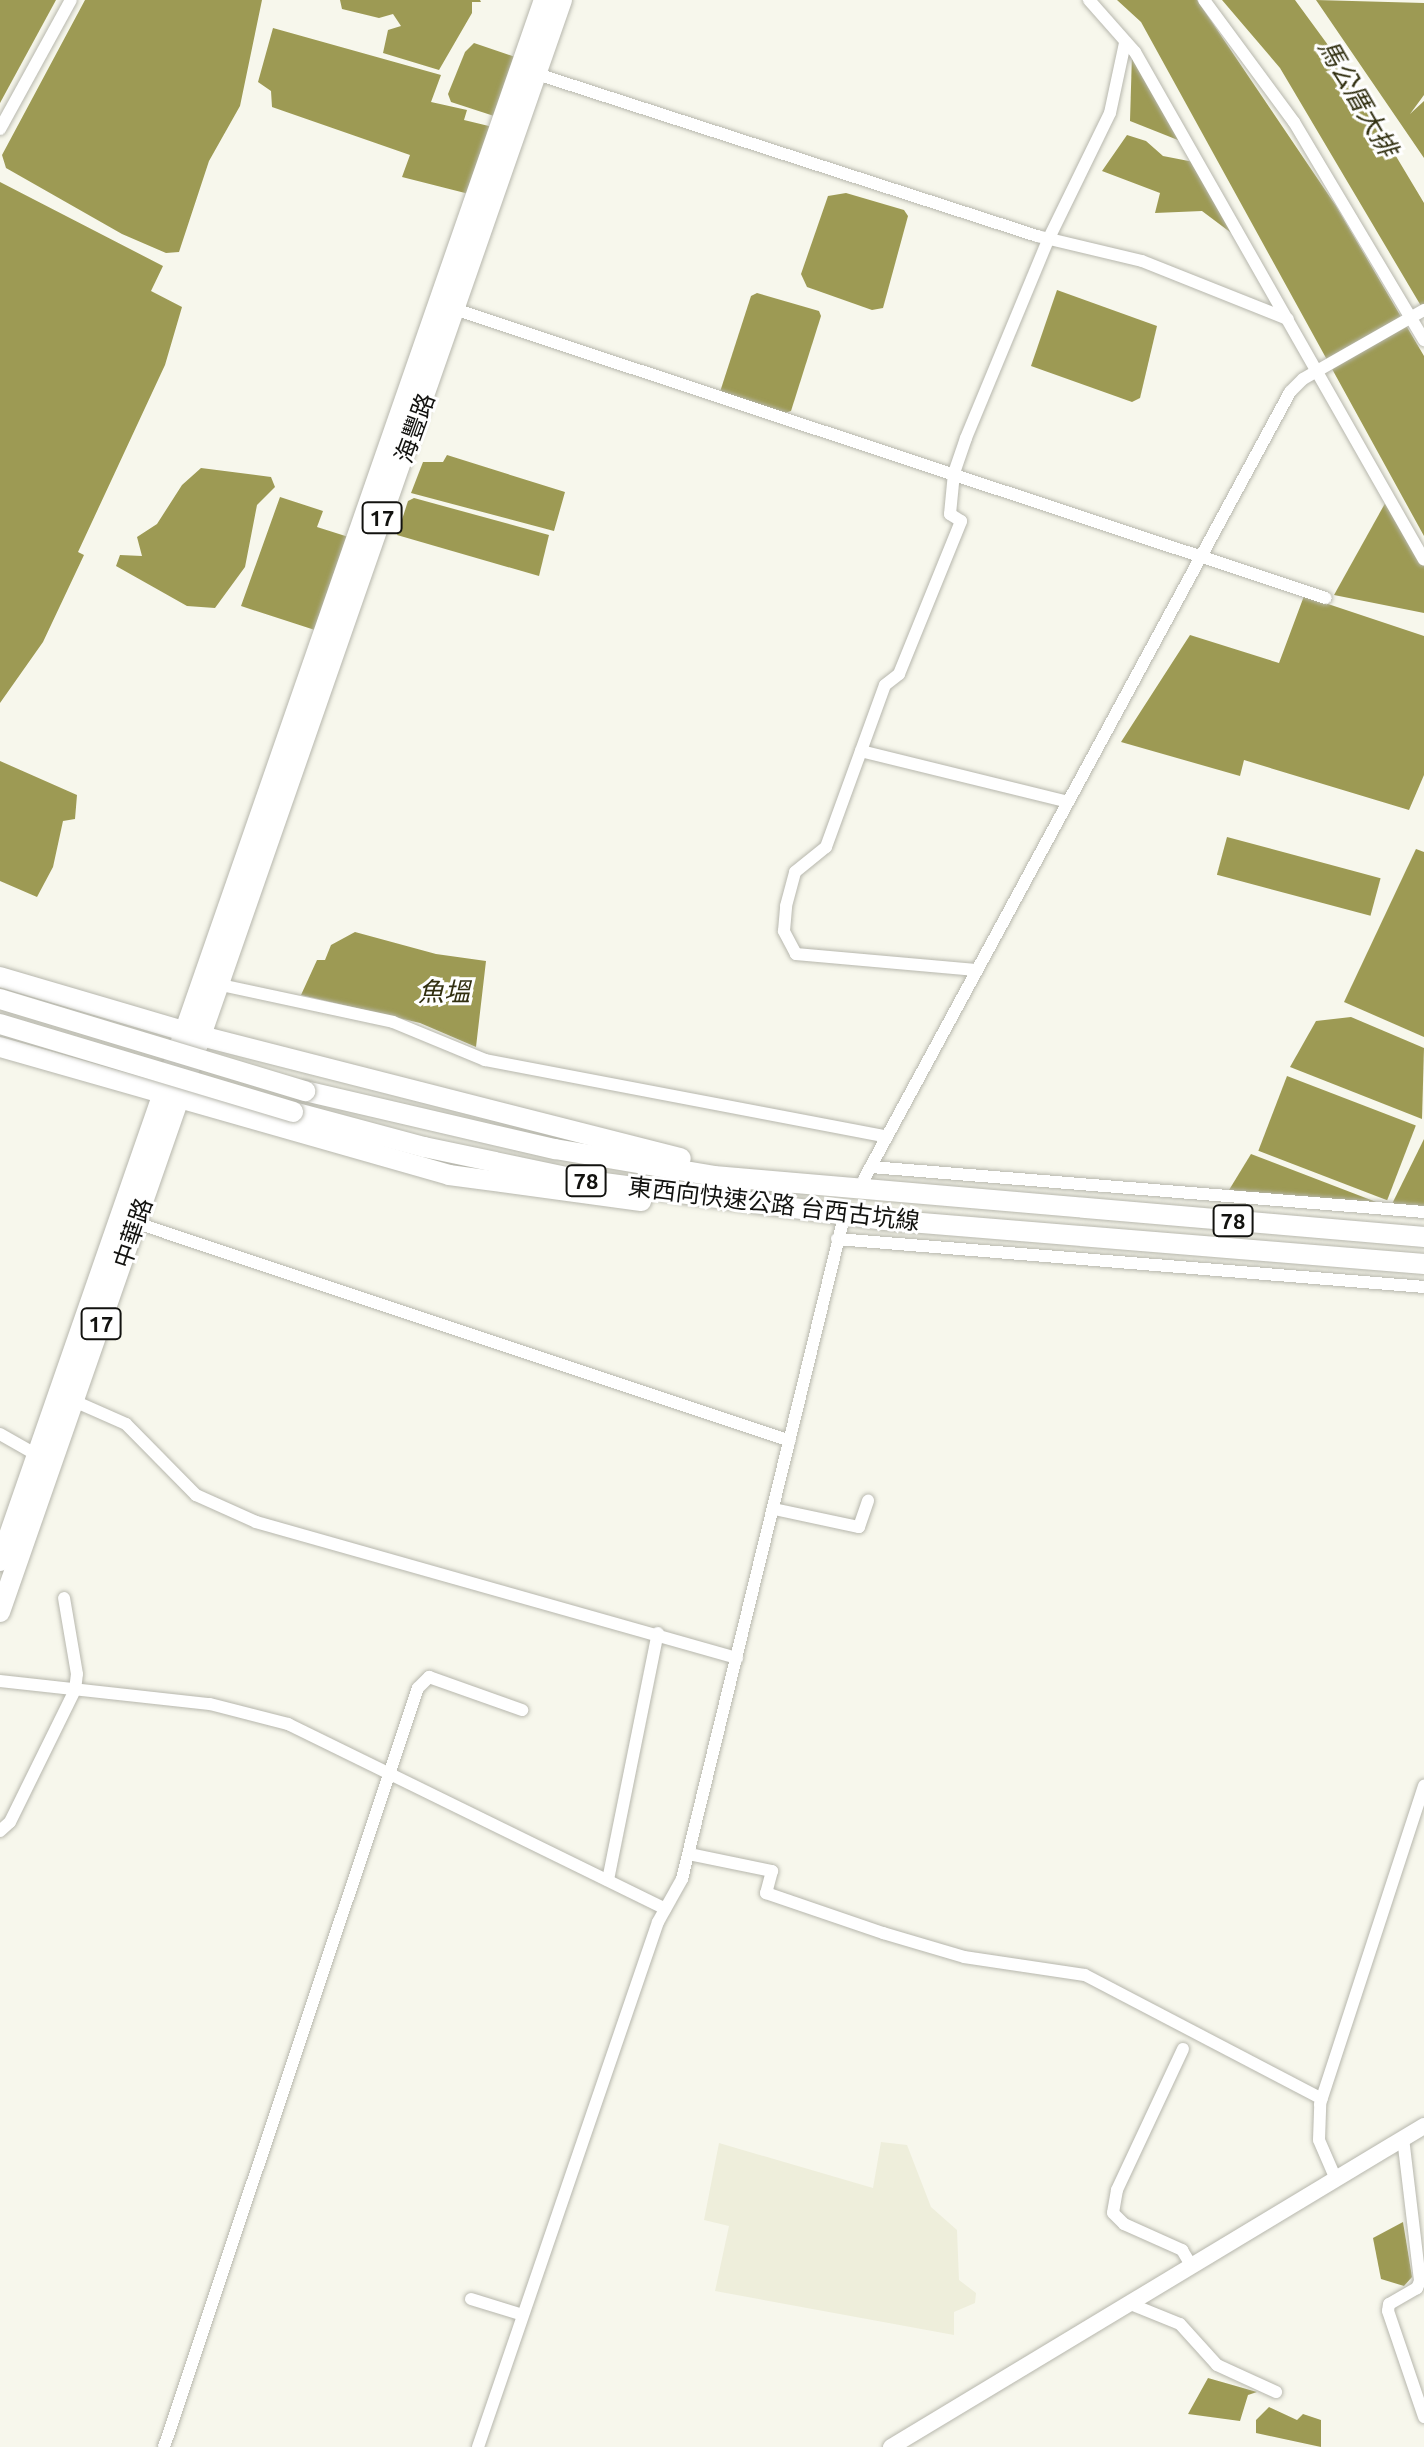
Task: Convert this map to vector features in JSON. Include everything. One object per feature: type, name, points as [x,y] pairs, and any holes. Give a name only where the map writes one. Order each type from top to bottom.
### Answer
[{"type":"main road","name":"海豐路","points":[[194,1033],[544,0]]},
{"type":"main road","name":"海豐路","points":[[194,1033],[221,985],[562,0]]},
{"type":"main road","points":[[0,977],[194,1033],[643,1149],[882,1192]]},
{"type":"main road","name":"東西向快速公路 台西古坑線","points":[[0,999],[305,1091],[555,1149],[714,1176],[1041,1207],[1424,1237]]},
{"type":"main road","name":"東西向快速公路 台西古坑線","points":[[0,1024],[293,1112],[424,1147],[581,1180],[885,1220],[1424,1264]]},
{"type":"main road","name":"中華路","points":[[0,1561],[194,1033]]},
{"type":"main road","points":[[0,1047],[449,1175],[570,1195],[885,1220]]},
{"type":"main road","name":"中華路","points":[[0,1612],[137,1223],[170,1096]]},
{"type":"street","points":[[0,129],[71,0]]},
{"type":"street","points":[[1089,0],[1135,52],[1424,560]]},
{"type":"street","points":[[1204,0],[1294,122],[1418,313],[1424,340]]},
{"type":"street","points":[[976,970],[796,954],[784,931],[795,872],[826,847],[885,685],[899,674],[961,521],[950,514],[954,473],[1049,238],[1110,113],[1125,43]]},
{"type":"street","points":[[537,74],[1049,238],[1142,261],[1288,319]]},
{"type":"street","points":[[457,310],[1203,554],[1326,598]]},
{"type":"street","points":[[864,1179],[1290,392],[1315,373],[1418,313]]},
{"type":"street","points":[[861,751],[1068,802]]},
{"type":"street","points":[[221,985],[393,1022],[485,1060],[887,1137]]},
{"type":"street","points":[[871,1167],[1424,1212]]},
{"type":"street","points":[[137,1223],[790,1441]]},
{"type":"street","points":[[478,2447],[665,1909],[682,1879],[842,1225]]},
{"type":"street","points":[[837,1239],[1424,1287]]},
{"type":"street","points":[[74,1401],[126,1424],[196,1495],[256,1522],[494,1592],[658,1633],[737,1658]]},
{"type":"street","points":[[0,1434],[37,1455]]},
{"type":"street","points":[[774,1509],[859,1527],[868,1501]]},
{"type":"street","points":[[0,1831],[10,1822],[75,1690],[64,1598]]},
{"type":"street","points":[[608,1880],[658,1633]]},
{"type":"street","points":[[164,2447],[389,1774],[424,1678],[522,1710]]},
{"type":"street","points":[[0,1681],[210,1704],[288,1724],[665,1909]]},
{"type":"street","points":[[1335,2177],[1319,2140],[1322,2099],[1424,1786]]},
{"type":"street","points":[[689,1854],[772,1871],[766,1893],[883,1933],[964,1957],[1085,1975],[1322,2099]]},
{"type":"street","points":[[1183,2049],[1117,2190],[1113,2213],[1124,2224],[1182,2250],[1191,2265]]},
{"type":"street","points":[[891,2447],[1424,2126]]},
{"type":"street","points":[[1403,2138],[1420,2281],[1417,2288],[1389,2304],[1388,2311],[1424,2417]]},
{"type":"street","points":[[471,2299],[523,2315]]},
{"type":"street","points":[[1128,2303],[1180,2324],[1217,2365],[1276,2392]]},
{"type":"shaded area","points":[[881,2142],[907,2145],[931,2207],[957,2230],[959,2280],[976,2293],[975,2303],[954,2312],[954,2335],[715,2291],[729,2226],[704,2220],[719,2143],[873,2188]]},
{"type":"water","points":[[0,0],[56,0],[0,103]]},
{"type":"water","points":[[85,0],[262,0],[240,106],[209,161],[179,252],[166,253],[122,234],[6,168],[2,155]]},
{"type":"water","points":[[340,0],[481,2],[472,2],[472,13],[439,70],[383,53],[388,30],[401,26],[393,14],[379,18],[342,9]]},
{"type":"water","points":[[1117,0],[1197,0],[1336,206],[1424,356],[1424,536],[1141,22]]},
{"type":"water","name":"馬公厝大排","points":[[1222,0],[1295,0],[1336,56],[1424,203],[1424,311],[1280,68]]},
{"type":"water","points":[[1316,0],[1424,3],[1424,95],[1410,114],[1424,101],[1424,158]]},
{"type":"water","points":[[273,28],[441,75],[431,102],[467,110],[464,120],[497,128],[473,195],[402,177],[410,155],[272,107],[271,91],[258,82]]},
{"type":"water","points":[[474,43],[524,60],[494,116],[451,102],[448,94],[465,52]]},
{"type":"water","points":[[1132,54],[1193,146],[1130,121]]},
{"type":"water","points":[[1127,135],[1146,141],[1163,156],[1199,163],[1246,244],[1202,211],[1155,213],[1160,193],[1102,171]]},
{"type":"water","points":[[0,182],[163,266],[151,291],[182,307],[165,365],[78,552],[84,555],[43,642],[0,703]]},
{"type":"water","points":[[846,193],[904,210],[908,216],[883,308],[872,310],[807,287],[801,274],[828,196]]},
{"type":"water","points":[[1057,290],[1157,326],[1140,398],[1132,402],[1031,366]]},
{"type":"water","points":[[757,293],[819,311],[821,316],[791,411],[776,416],[719,395],[751,296]]},
{"type":"water","points":[[447,455],[565,492],[554,531],[411,493],[423,462],[443,462]]},
{"type":"water","points":[[201,468],[271,477],[275,487],[257,505],[245,567],[215,608],[187,606],[116,566],[120,555],[142,556],[137,537],[157,524],[182,485]]},
{"type":"water","points":[[280,497],[323,511],[317,527],[358,540],[321,632],[241,606]]},
{"type":"water","points":[[414,498],[549,535],[539,576],[397,535],[408,501]]},
{"type":"water","points":[[1388,498],[1424,560],[1424,613],[1334,595]]},
{"type":"water","points":[[1304,596],[1424,636],[1424,775],[1409,810],[1244,760],[1240,776],[1121,742],[1190,635],[1279,663]]},
{"type":"water","points":[[0,761],[77,795],[75,819],[63,821],[53,867],[37,897],[0,881]]},
{"type":"water","points":[[1227,837],[1381,878],[1370,916],[1217,875]]},
{"type":"water","points":[[1416,849],[1424,852],[1424,1037],[1344,1002]]},
{"type":"water","name":"魚塭","points":[[355,932],[436,954],[486,961],[476,1047],[420,1023],[301,995],[317,960],[325,960],[331,945]]},
{"type":"water","points":[[1351,1017],[1424,1048],[1422,1119],[1290,1067],[1316,1021]]},
{"type":"water","points":[[1287,1076],[1416,1125],[1387,1200],[1258,1151]]},
{"type":"water","points":[[1424,1139],[1424,1209],[1391,1206]]},
{"type":"water","points":[[1251,1154],[1384,1205],[1229,1190]]},
{"type":"water","points":[[1403,2222],[1412,2277],[1404,2286],[1381,2279],[1373,2238]]},
{"type":"water","points":[[1208,2378],[1257,2392],[1248,2395],[1240,2421],[1188,2414]]},
{"type":"water","points":[[1269,2407],[1297,2420],[1303,2414],[1321,2420],[1321,2447],[1256,2433],[1256,2420]]}]
